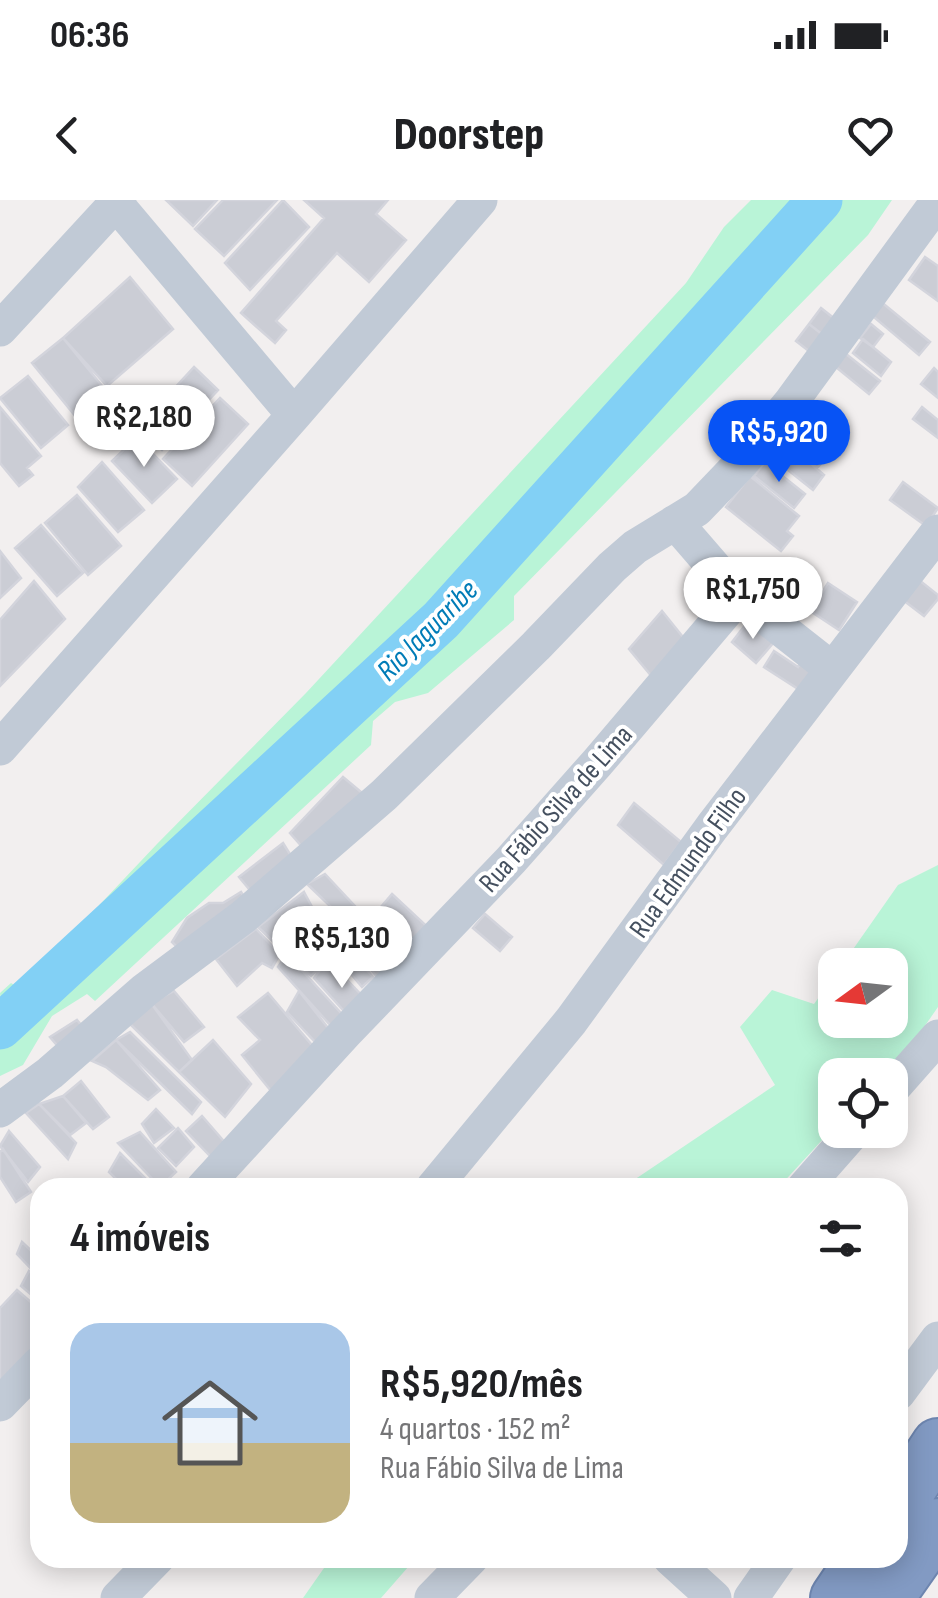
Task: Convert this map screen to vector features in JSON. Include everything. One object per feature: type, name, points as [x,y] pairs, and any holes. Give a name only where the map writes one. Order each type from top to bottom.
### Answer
[{"type":"highway","points":[[908,1490],[938,1444]]},
{"type":"highway","points":[[908,1567],[938,1525]]},
{"type":"highway","points":[[837,1598],[857,1568]]},
{"type":"highway","points":[[886,1598],[907,1568]]},
{"type":"street","points":[[0,748],[480,200]]},
{"type":"street","points":[[0,1110],[50,1073],[145,990],[243,917],[384,795],[612,566],[697,509],[766,432],[938,200]]},
{"type":"street","points":[[0,329],[116,201],[294,415]]},
{"type":"street","points":[[675,522],[739,596],[832,669]]},
{"type":"street","name":"Rua Edmundo Filho","points":[[441,1178],[571,1021],[712,827],[938,532]]},
{"type":"street","name":"Rua Fábio Silva de Lima","points":[[212,1178],[511,860],[739,596]]},
{"type":"street","points":[[908,1071],[938,1037]]},
{"type":"street","points":[[813,1178],[839,1148]]},
{"type":"street","points":[[908,1380],[938,1339]]},
{"type":"street","points":[[0,1404],[30,1373]]},
{"type":"street","points":[[118,1598],[147,1568]]},
{"type":"street","points":[[444,1594],[464,1568]]},
{"type":"street","points":[[681,1568],[714,1598]]},
{"type":"street","points":[[751,1598],[772,1568]]},
{"type":"green space","points":[[751,200],[892,200],[868,235],[514,596],[514,620],[428,693],[395,702],[373,721],[371,745],[95,1001],[87,994],[52,1016],[23,1065],[0,1076],[0,993],[11,983],[19,988],[38,970],[306,693],[686,283],[724,227]]},
{"type":"green space","points":[[938,865],[938,1007],[897,1058],[818,1058],[818,1145],[787,1178],[637,1178],[775,1085],[740,1027],[772,990],[814,1004],[818,998],[818,1038],[908,1038],[908,948],[854,948],[898,885]]},
{"type":"green space","points":[[324,1568],[407,1568],[381,1598],[303,1598]]},
{"type":"building","points":[[166,200],[217,200],[193,226]]},
{"type":"building","points":[[223,200],[277,200],[224,256],[195,229]]},
{"type":"building","points":[[283,200],[309,227],[250,290],[225,263]]},
{"type":"building","points":[[304,200],[388,200],[376,214],[406,240],[369,282],[337,253],[276,321],[286,330],[275,343],[241,313],[324,218]]},
{"type":"building","points":[[925,257],[938,266],[938,301],[909,280]]},
{"type":"building","points":[[130,277],[173,329],[107,386],[63,338]]},
{"type":"building","points":[[880,301],[930,342],[919,355],[869,313]]},
{"type":"building","points":[[821,308],[845,327],[832,342],[809,324]]},
{"type":"building","points":[[809,324],[832,342],[819,359],[796,341]]},
{"type":"building","points":[[871,324],[883,334],[873,347],[860,338]]},
{"type":"building","points":[[63,338],[116,403],[85,428],[32,363]]},
{"type":"building","points":[[863,339],[891,362],[881,376],[853,353]]},
{"type":"building","points":[[841,350],[880,381],[869,394],[831,363]]},
{"type":"building","points":[[194,367],[218,390],[162,450],[138,428]]},
{"type":"building","points":[[934,368],[938,372],[938,398],[921,384]]},
{"type":"building","points":[[28,376],[68,425],[41,448],[0,398]]},
{"type":"building","points":[[220,398],[248,424],[192,486],[163,459]]},
{"type":"building","points":[[0,407],[41,456],[27,468],[33,475],[19,486],[0,463]]},
{"type":"building","points":[[922,407],[938,420],[938,438],[913,419]]},
{"type":"building","points":[[793,425],[829,455],[817,468],[782,439]]},
{"type":"building","points":[[137,437],[177,479],[152,503],[112,461]]},
{"type":"building","points":[[782,439],[824,475],[813,490],[768,454]]},
{"type":"building","points":[[102,462],[144,510],[118,532],[78,487]]},
{"type":"building","points":[[765,462],[805,494],[794,508],[754,476]]},
{"type":"building","points":[[750,476],[799,516],[787,531],[793,536],[781,551],[726,507]]},
{"type":"building","points":[[903,482],[938,508],[926,526],[890,500]]},
{"type":"building","points":[[77,495],[121,546],[88,575],[45,523]]},
{"type":"building","points":[[41,525],[83,573],[57,596],[15,548]]},
{"type":"building","points":[[0,551],[21,578],[0,598]]},
{"type":"building","points":[[919,580],[938,595],[924,616],[903,600]]},
{"type":"building","points":[[34,581],[65,619],[0,686],[0,620]]},
{"type":"building","points":[[828,583],[857,602],[839,630],[810,611]]},
{"type":"building","points":[[662,611],[691,647],[653,678],[629,649]]},
{"type":"building","points":[[749,620],[774,642],[756,663],[732,642]]},
{"type":"building","points":[[774,651],[798,667],[805,656],[826,671],[809,696],[764,667]]},
{"type":"building","points":[[343,777],[367,797],[304,849],[290,833]]},
{"type":"building","points":[[634,803],[681,842],[664,865],[618,825]]},
{"type":"building","points":[[283,843],[296,864],[254,895],[239,877]]},
{"type":"building","points":[[325,874],[366,918],[354,929],[307,884]]},
{"type":"building","points":[[241,892],[249,905],[184,954],[172,942],[187,918],[209,903],[223,903]]},
{"type":"building","points":[[304,892],[319,920],[282,950],[258,927]]},
{"type":"building","points":[[392,894],[434,933],[387,989],[328,918],[332,908],[357,935]]},
{"type":"building","points":[[485,914],[512,937],[500,951],[473,928]]},
{"type":"building","points":[[256,929],[280,954],[272,968],[262,963],[237,986],[216,959]]},
{"type":"building","points":[[298,940],[328,960],[311,976],[287,954]]},
{"type":"building","points":[[350,951],[373,977],[362,987],[340,961]]},
{"type":"building","points":[[287,954],[351,1024],[340,1036],[278,967]]},
{"type":"building","points":[[328,960],[370,1004],[353,1021],[314,978]]},
{"type":"building","points":[[174,991],[204,1027],[184,1042],[151,1003]]},
{"type":"building","points":[[299,991],[332,1033],[318,1045],[287,1012]]},
{"type":"building","points":[[268,993],[316,1050],[271,1091],[242,1055],[260,1040],[238,1017]]},
{"type":"building","points":[[151,1003],[192,1060],[179,1072],[128,1022]]},
{"type":"building","points":[[77,1020],[87,1032],[61,1050],[50,1037]]},
{"type":"building","points":[[130,1032],[201,1102],[192,1114],[116,1040]]},
{"type":"building","points":[[116,1040],[160,1090],[148,1100],[106,1067],[92,1061]]},
{"type":"building","points":[[213,1040],[251,1084],[225,1117],[179,1072]]},
{"type":"building","points":[[81,1081],[109,1117],[93,1129],[63,1096]]},
{"type":"building","points":[[63,1096],[86,1123],[70,1135],[39,1104]]},
{"type":"building","points":[[39,1104],[76,1143],[68,1159],[26,1113]]},
{"type":"building","points":[[156,1109],[174,1128],[154,1143],[142,1124]]},
{"type":"building","points":[[202,1116],[228,1146],[212,1158],[186,1131]]},
{"type":"building","points":[[178,1128],[194,1147],[176,1166],[158,1148]]},
{"type":"building","points":[[9,1131],[40,1167],[28,1182],[0,1146]]},
{"type":"building","points":[[140,1132],[176,1172],[170,1178],[151,1178],[118,1143]]},
{"type":"building","points":[[3,1149],[30,1190],[16,1202],[0,1177]]},
{"type":"building","points":[[120,1153],[145,1178],[115,1178],[109,1172]]},
{"type":"building","points":[[22,1242],[30,1250],[30,1268],[17,1254]]},
{"type":"building","points":[[29,1271],[30,1294],[21,1286]]},
{"type":"building","points":[[17,1290],[30,1301],[30,1352],[0,1398],[0,1308]]},
{"type":"waterway","name":"Rio Jaguaribe","points":[[0,1027],[441,620],[820,200]]}]
